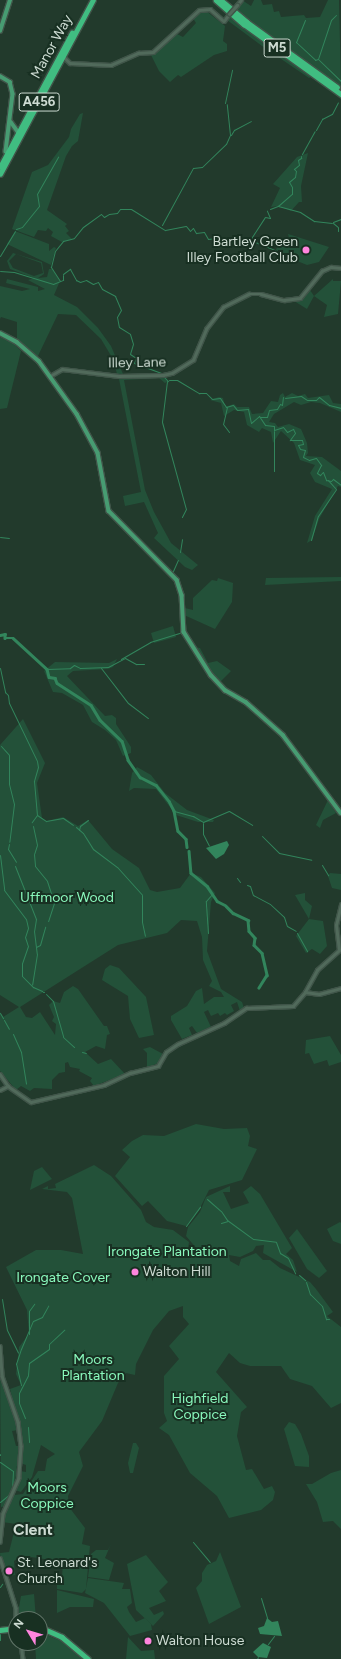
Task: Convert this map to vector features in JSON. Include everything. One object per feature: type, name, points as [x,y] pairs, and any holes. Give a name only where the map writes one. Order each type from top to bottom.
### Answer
[{"type":"highway","name":"Manor Way","points":[[0,167],[89,0]]},
{"type":"highway","name":"Manor Way","points":[[0,174],[59,63],[64,58],[93,0]]},
{"type":"highway","name":"M5","points":[[216,0],[244,24],[341,94]]},
{"type":"highway","name":"M5","points":[[221,0],[252,26],[341,90]]},
{"type":"highway","points":[[48,1632],[62,1637],[88,1659]]},
{"type":"highway","points":[[48,1633],[60,1638],[84,1659]]},
{"type":"main road","points":[[0,31],[10,0]]},
{"type":"main road","points":[[0,76],[12,85],[14,100],[11,121],[12,127],[4,159]]},
{"type":"main road","points":[[12,127],[21,126]]},
{"type":"main road","points":[[12,127],[18,132],[20,137]]},
{"type":"main road","points":[[0,333],[31,353],[50,376],[77,414],[98,453],[109,511],[113,517],[179,583],[184,632],[197,656],[225,690],[246,702],[283,735],[341,813]]},
{"type":"street","points":[[64,58],[77,64],[111,64],[138,53],[153,52],[202,8],[210,9],[224,21],[241,0]]},
{"type":"street","name":"Illey Lane","points":[[50,376],[62,368],[118,376],[163,375],[172,373],[193,360],[206,329],[223,307],[249,294],[261,294],[284,300],[300,298],[322,271],[332,267],[341,268]]},
{"type":"street","points":[[0,1074],[9,1086],[31,1102],[104,1085],[130,1073],[158,1066],[166,1052],[178,1044],[224,1023],[244,1009],[292,1006],[305,992],[317,970],[339,950],[336,926],[341,905]]},
{"type":"street","points":[[305,992],[319,994],[341,988]]},
{"type":"street","points":[[0,1090],[9,1086]]},
{"type":"street","points":[[0,1346],[2,1376],[19,1429],[19,1471],[13,1495],[2,1514],[0,1542]]},
{"type":"street","points":[[0,1558],[16,1611]]},
{"type":"green space","points":[[242,0],[251,6],[254,0],[261,0],[263,5],[272,4],[274,12],[279,11],[281,17],[304,15],[306,18],[320,17],[328,0],[339,0],[341,87],[235,10]]},
{"type":"green space","points":[[205,10],[225,26],[223,41],[227,44],[227,51],[214,55],[181,77],[178,75],[170,82],[159,71],[151,55],[177,34],[183,37],[196,23],[193,18]]},
{"type":"green space","points":[[230,17],[311,77],[309,78],[262,46],[227,20]]},
{"type":"green space","points":[[83,113],[78,141],[72,146],[66,156],[47,210],[67,224],[65,226],[69,231],[66,233],[72,239],[62,242],[51,236],[53,232],[48,228],[46,231],[38,230],[34,237],[12,229],[32,172],[48,165],[69,137],[71,129],[80,114]]},
{"type":"green space","points":[[308,153],[301,186],[302,202],[299,202],[291,211],[279,206],[271,207],[280,188],[273,184],[297,157]]},
{"type":"green space","points":[[15,231],[49,244],[49,251],[54,247],[56,248],[51,265],[7,244]]},
{"type":"green space","points":[[288,234],[329,247],[319,262],[307,265],[275,252],[280,240],[289,238]]},
{"type":"green space","points":[[13,253],[42,262],[44,274],[38,278],[47,277],[49,269],[52,269],[60,281],[54,295],[77,307],[98,328],[111,346],[123,374],[117,374],[113,359],[101,339],[76,315],[58,314],[37,358],[17,339],[17,322],[1,317],[0,319],[0,286],[22,291],[30,289],[6,283],[7,279],[38,287],[38,291],[45,289],[28,280],[34,278],[10,269],[7,261]],"holes":[[[16,254],[41,263],[43,273],[34,276],[13,268],[9,261]]]},
{"type":"green space","points":[[333,279],[333,281],[341,281],[338,314],[324,317],[327,305],[314,296]]},
{"type":"green space","points":[[310,290],[314,296],[307,309],[294,301]]},
{"type":"green space","points":[[0,337],[12,342],[21,351],[7,408],[0,409]]},
{"type":"green space","points":[[163,376],[168,381],[165,383],[159,378],[124,380],[145,490],[154,512],[171,543],[198,565],[192,570],[185,567],[154,538],[158,533],[144,502],[125,506],[123,496],[141,492],[119,379],[115,379]]},
{"type":"green space","points":[[283,393],[285,397],[292,393],[298,396],[305,394],[308,398],[329,395],[333,403],[341,404],[341,412],[320,403],[311,402],[301,405],[294,402],[274,414],[269,422],[275,423],[278,427],[289,424],[301,429],[307,443],[308,453],[306,456],[322,457],[341,471],[341,487],[338,486],[319,519],[312,540],[307,543],[315,516],[332,489],[315,482],[310,473],[315,465],[300,460],[294,443],[281,431],[273,443],[271,432],[262,428],[259,432],[247,425],[244,412],[234,410],[224,416],[221,403],[210,400],[219,397],[223,398],[225,407],[234,404],[237,407],[249,407],[252,414],[263,413],[271,401],[278,402],[280,395]]},
{"type":"green space","points":[[341,577],[341,581],[265,585],[266,578]]},
{"type":"green space","points":[[218,578],[233,583],[232,602],[215,629],[184,615],[185,608],[193,610],[193,598],[212,580],[217,581]]},
{"type":"green space","points":[[173,626],[176,637],[154,643],[151,633]]},
{"type":"green space","points":[[194,647],[200,648],[208,663],[217,661],[231,671],[219,683]]},
{"type":"green space","points":[[117,659],[113,667],[108,669],[73,671],[67,676],[105,716],[112,715],[116,718],[116,724],[131,747],[131,753],[123,756],[116,740],[105,730],[92,722],[83,705],[62,693],[53,692],[44,671],[55,662],[109,663]]},
{"type":"green space","name":"Uffmoor Wood","points":[[23,719],[45,763],[37,783],[42,818],[47,821],[63,817],[78,826],[88,820],[112,849],[139,868],[150,890],[157,892],[180,888],[191,873],[201,877],[215,893],[211,902],[207,951],[221,989],[242,1002],[244,1008],[240,1011],[237,1002],[231,1005],[234,1011],[227,1015],[225,1013],[220,1016],[218,1013],[211,1016],[208,1010],[204,1012],[211,1027],[197,1033],[192,1026],[189,1028],[192,1035],[182,1039],[171,1020],[171,1016],[187,1006],[196,991],[202,988],[204,1004],[214,997],[224,997],[221,992],[209,986],[212,981],[203,960],[202,937],[197,921],[181,920],[167,933],[118,945],[20,1007],[26,1017],[32,1018],[40,1012],[55,1035],[56,1024],[52,1021],[54,1017],[49,1005],[53,1001],[60,1003],[64,992],[73,986],[78,989],[104,1026],[107,1026],[110,1034],[107,1035],[105,1049],[96,1046],[85,1052],[98,1064],[111,1059],[125,1074],[94,1086],[90,1081],[92,1078],[79,1071],[80,1069],[70,1067],[68,1062],[65,1063],[65,1072],[59,1073],[52,1080],[52,1089],[34,1088],[30,1091],[21,1086],[16,1090],[0,1071],[0,1012],[3,1017],[19,1007],[0,995],[0,745]]},
{"type":"green space","points":[[137,767],[151,775],[165,793],[187,810],[214,820],[213,822],[198,822],[176,815],[156,789],[134,788],[129,791],[132,773]]},
{"type":"green space","points":[[328,800],[336,813],[323,820],[320,828],[316,825]]},
{"type":"green space","points":[[330,873],[341,874],[341,890],[332,888],[328,876]]},
{"type":"green space","points":[[305,893],[305,900],[312,906],[309,919],[295,895]]},
{"type":"green space","points":[[309,919],[323,921],[327,946],[320,954],[312,949],[306,953],[296,936]]},
{"type":"green space","points":[[110,965],[119,968],[146,997],[154,1035],[139,1038],[130,1019],[128,996],[102,980],[105,969]]},
{"type":"green space","points":[[330,1036],[341,1055],[341,1062],[329,1066],[327,1060],[314,1064],[309,1053],[305,1054],[306,1040]]},
{"type":"green space","points":[[150,1047],[163,1054],[158,1063],[147,1068],[147,1053],[143,1049]]},
{"type":"green space","points":[[196,1124],[224,1129],[247,1128],[250,1136],[248,1146],[257,1149],[242,1180],[209,1190],[199,1210],[186,1226],[167,1221],[148,1201],[142,1206],[115,1176],[130,1157],[122,1150],[132,1141],[143,1135],[164,1136]]},
{"type":"green space","points":[[94,1165],[111,1176],[141,1210],[146,1222],[154,1227],[173,1230],[189,1242],[188,1248],[190,1254],[201,1258],[205,1258],[208,1253],[197,1249],[186,1236],[188,1227],[200,1212],[206,1197],[230,1186],[230,1192],[223,1192],[231,1209],[249,1203],[243,1192],[251,1186],[260,1194],[292,1248],[286,1254],[293,1260],[297,1272],[263,1253],[264,1245],[256,1246],[253,1251],[240,1257],[229,1255],[230,1261],[239,1266],[241,1259],[256,1253],[263,1260],[270,1260],[280,1268],[310,1282],[316,1289],[333,1312],[327,1316],[341,1327],[341,1403],[331,1408],[312,1386],[290,1379],[281,1366],[250,1366],[240,1363],[229,1353],[216,1372],[247,1407],[241,1412],[237,1436],[246,1470],[252,1469],[264,1489],[272,1486],[275,1492],[273,1500],[261,1510],[229,1518],[217,1496],[190,1473],[169,1435],[159,1428],[167,1421],[164,1413],[164,1376],[179,1359],[169,1346],[189,1324],[183,1317],[183,1306],[169,1311],[153,1330],[136,1364],[135,1375],[126,1373],[118,1383],[102,1421],[79,1452],[83,1466],[68,1496],[69,1507],[85,1528],[82,1544],[90,1546],[86,1589],[82,1593],[57,1589],[57,1578],[62,1577],[63,1562],[25,1556],[14,1561],[15,1575],[10,1576],[6,1575],[1,1563],[0,1553],[9,1552],[16,1524],[2,1522],[3,1515],[14,1495],[23,1494],[38,1471],[45,1471],[47,1459],[55,1454],[41,1445],[32,1477],[21,1492],[15,1490],[20,1471],[26,1472],[26,1465],[20,1463],[20,1432],[10,1389],[21,1385],[16,1374],[19,1347],[29,1334],[27,1310],[6,1267],[36,1250],[61,1250],[83,1254],[72,1198],[67,1192],[42,1189],[48,1186],[48,1189],[56,1188],[55,1184]]},
{"type":"green space","points":[[42,1167],[52,1179],[30,1190],[34,1171]]},
{"type":"green space","points":[[340,1222],[341,1244],[333,1241],[327,1229]]},
{"type":"green space","points":[[297,1229],[327,1271],[319,1278],[307,1269],[289,1238]]},
{"type":"green space","points":[[0,1375],[16,1420],[18,1430],[12,1431],[16,1446],[19,1446],[15,1485],[7,1506],[1,1507]]},
{"type":"green space","points":[[289,1422],[295,1424],[301,1434],[309,1456],[309,1467],[295,1466],[284,1429]]},
{"type":"green space","points":[[133,1443],[136,1443],[139,1448],[133,1473],[130,1473],[128,1463]]},
{"type":"green space","points":[[341,1470],[341,1529],[333,1521],[323,1522],[317,1502],[306,1484],[312,1484],[331,1473]]},
{"type":"green space","points":[[111,1544],[105,1558],[114,1563],[109,1580],[88,1577],[91,1554],[96,1550],[108,1550]]},
{"type":"green space","points":[[220,1552],[241,1607],[209,1624],[196,1588],[202,1581],[202,1573],[207,1565],[216,1561]]},
{"type":"green space","points":[[146,1555],[168,1582],[159,1591],[166,1601],[149,1608],[154,1615],[163,1611],[164,1614],[153,1626],[136,1610],[127,1564]]},
{"type":"green space","points":[[88,1578],[124,1583],[122,1589],[130,1589],[132,1603],[127,1607],[129,1612],[136,1622],[145,1618],[151,1624],[152,1630],[130,1636],[104,1603],[85,1593]]},
{"type":"green space","points":[[57,1590],[94,1599],[93,1607],[70,1607],[57,1613]]},
{"type":"green space","points":[[34,1594],[35,1611],[18,1611],[21,1596]]},
{"type":"green space","points":[[48,1635],[61,1641],[82,1659],[36,1659],[36,1651],[48,1651]]},
{"type":"green space","points":[[128,1637],[141,1651],[154,1650],[155,1659],[126,1659]]},
{"type":"shaded area","points":[[227,841],[229,845],[224,854],[216,859],[206,848]]},
{"type":"shaded area","points":[[267,1618],[272,1622],[278,1621],[282,1636],[260,1634],[258,1628],[264,1626]]},
{"type":"shaded area","points":[[263,1643],[271,1647],[267,1658],[258,1657],[253,1652]]},
{"type":"waterway","points":[[336,15],[331,20],[318,59],[341,81]]},
{"type":"waterway","points":[[305,20],[296,42],[315,60],[318,59]]},
{"type":"waterway","points":[[225,103],[232,70]]},
{"type":"waterway","points":[[316,130],[322,119],[332,114],[338,102]]},
{"type":"waterway","points":[[162,225],[193,168],[202,167],[226,144],[230,135],[227,104]]},
{"type":"waterway","points":[[231,135],[234,130],[251,121]]},
{"type":"waterway","points":[[302,154],[315,131]]},
{"type":"waterway","points":[[16,229],[22,227],[39,206],[37,194],[58,157]]},
{"type":"waterway","points":[[270,209],[278,206],[292,194],[292,187],[289,182],[295,177],[296,171],[294,169],[299,165],[298,160],[301,158]]},
{"type":"waterway","points":[[278,206],[300,212],[314,221],[332,223]]},
{"type":"waterway","points":[[60,281],[51,267],[55,251],[63,241],[74,238],[83,227],[101,214],[104,217],[109,214],[117,213],[120,209],[131,209],[165,230],[186,226],[190,231],[193,228],[196,233],[204,232],[208,239],[216,238],[229,246],[231,242],[238,245],[250,240],[265,217],[270,218],[267,211]]},
{"type":"waterway","points":[[333,222],[341,219]]},
{"type":"waterway","points":[[333,223],[338,227],[338,231]]},
{"type":"waterway","points":[[0,256],[15,231]]},
{"type":"waterway","points":[[250,240],[275,250]]},
{"type":"waterway","points":[[63,274],[70,269],[76,280],[80,282],[86,280],[93,284],[98,282],[102,289],[115,296],[121,310],[117,317],[119,327],[130,334],[133,344],[130,354],[136,358],[134,363],[161,373]]},
{"type":"waterway","points":[[0,271],[14,272],[53,284],[63,280],[63,275]]},
{"type":"waterway","points":[[164,377],[168,381]]},
{"type":"waterway","points":[[169,380],[177,380],[199,393],[206,393],[212,399],[220,398],[226,407],[233,405],[237,410],[248,409],[251,423],[259,416],[265,425],[274,426],[274,430],[283,427],[287,432],[293,429],[295,433],[290,440],[302,440],[303,444],[298,445],[300,449],[305,450],[303,457],[309,460],[316,458],[321,465],[317,473],[320,475],[323,472],[326,480],[331,481],[333,479],[341,485]]},
{"type":"waterway","points":[[167,381],[162,422],[186,509],[182,517]]},
{"type":"waterway","points":[[285,398],[301,396],[307,400],[316,400],[319,397],[329,405],[341,408]]},
{"type":"waterway","points":[[260,417],[267,417],[269,410],[277,409],[280,404],[282,405],[283,397]]},
{"type":"waterway","points":[[227,407],[223,424],[229,432]]},
{"type":"waterway","points":[[274,431],[274,471]]},
{"type":"waterway","points":[[311,540],[318,516],[336,489],[328,480]]},
{"type":"waterway","points":[[0,537],[9,538]]},
{"type":"waterway","points":[[180,552],[182,539]]},
{"type":"waterway","points":[[173,571],[178,560]]},
{"type":"waterway","points":[[121,659],[150,642],[182,632]]},
{"type":"waterway","points":[[0,635],[5,634],[5,638],[13,638],[47,669],[49,677],[55,678],[57,683],[91,705],[100,720],[122,741],[128,760],[140,777],[156,785],[169,801],[174,811],[178,831],[186,839],[187,847]]},
{"type":"waterway","points":[[47,669],[70,668],[74,665],[80,668],[108,667],[125,658],[136,664],[144,664]]},
{"type":"waterway","points":[[0,668],[9,703],[37,761],[38,767],[34,781],[37,815],[32,822]]},
{"type":"waterway","points":[[101,668],[128,703],[148,718]]},
{"type":"waterway","points":[[1,746],[9,755],[9,784],[14,804],[9,842]]},
{"type":"waterway","points":[[174,811],[193,816],[203,822],[229,811],[252,825]]},
{"type":"waterway","points":[[37,815],[46,821],[63,818],[73,825]]},
{"type":"waterway","points":[[79,830],[80,826],[88,820]]},
{"type":"waterway","points":[[203,823],[203,834],[209,846]]},
{"type":"waterway","points":[[33,826],[37,845],[34,854],[35,866],[47,881],[54,903],[48,921]]},
{"type":"waterway","points":[[76,827],[83,833],[93,849],[118,868],[142,895],[142,922],[145,936]]},
{"type":"waterway","points":[[262,836],[279,853],[311,860]]},
{"type":"waterway","points":[[9,844],[8,849],[16,862]]},
{"type":"waterway","points":[[189,851],[191,873],[207,886],[217,901],[225,905]]},
{"type":"waterway","points":[[0,855],[4,890],[26,919],[28,928],[25,937],[28,946],[22,963],[22,976],[33,987],[42,991]]},
{"type":"waterway","points":[[322,865],[328,875]]},
{"type":"waterway","points":[[15,866],[36,919],[34,931],[37,954],[32,985]]},
{"type":"waterway","points":[[237,878],[240,882]]},
{"type":"waterway","points":[[247,885],[250,886],[253,895],[270,904],[284,917],[287,926],[296,931]]},
{"type":"waterway","points":[[208,933],[206,901],[212,894]]},
{"type":"waterway","points":[[226,906],[233,913],[248,920],[249,931],[255,938],[254,945],[262,953],[267,975],[259,988]]},
{"type":"waterway","points":[[36,947],[40,945],[45,927]]},
{"type":"waterway","points":[[297,933],[307,951]]},
{"type":"waterway","points":[[46,994],[53,1001],[63,1037],[74,1047]]},
{"type":"waterway","points":[[0,1013],[3,1018]]},
{"type":"waterway","points":[[4,1020],[9,1029]]},
{"type":"waterway","points":[[13,1034],[21,1052],[26,1084]]},
{"type":"waterway","points":[[82,1052],[86,1053]]},
{"type":"waterway","points":[[207,1199],[221,1211],[227,1220],[253,1239],[276,1242],[280,1253],[288,1258],[295,1273]]},
{"type":"waterway","points":[[186,1226],[200,1207]]},
{"type":"waterway","points":[[221,1223],[228,1221]]},
{"type":"waterway","points":[[299,1275],[305,1280]]},
{"type":"waterway","points":[[306,1282],[310,1294],[322,1306],[326,1319],[329,1319]]},
{"type":"waterway","points":[[2,1299],[7,1330],[18,1353]]},
{"type":"waterway","points":[[29,1334],[29,1311],[34,1304]]},
{"type":"waterway","points":[[21,1385],[16,1364],[21,1349],[33,1321],[42,1317],[48,1306]]},
{"type":"waterway","points":[[25,1418],[19,1403],[19,1393],[28,1375],[29,1363],[49,1349],[49,1344],[64,1330]]},
{"type":"waterway","points":[[28,1427],[29,1442]]},
{"type":"waterway","points":[[0,1462],[13,1471],[12,1488]]},
{"type":"waterway","points":[[0,1502],[11,1493]]},
{"type":"waterway","points":[[193,1542],[210,1562]]},
{"type":"waterway","points":[[261,1598],[267,1618]]},
{"type":"waterway","points":[[0,1634],[0,1640]]},
{"type":"waterway","points":[[268,1644],[274,1636]]},
{"type":"place","name":"Bartley Green Illey Football Club","points":[[306,250]]},
{"type":"place","name":"Walton Hill","points":[[135,1272]]},
{"type":"place","name":"St. Leonard's Church","points":[[9,1571]]},
{"type":"place","name":"Walton House","points":[[148,1641]]},
{"type":"district","name":"Clent","points":[[33,1530]]},
{"type":"park label","name":"Irongate Plantation","points":[[167,1252]]},
{"type":"park label","name":"Irongate Cover","points":[[63,1278]]},
{"type":"park label","name":"Moors Plantation","points":[[93,1368]]},
{"type":"park label","name":"Highfield Coppice","points":[[200,1408]]},
{"type":"park label","name":"Moors Coppice","points":[[47,1496]]}]
